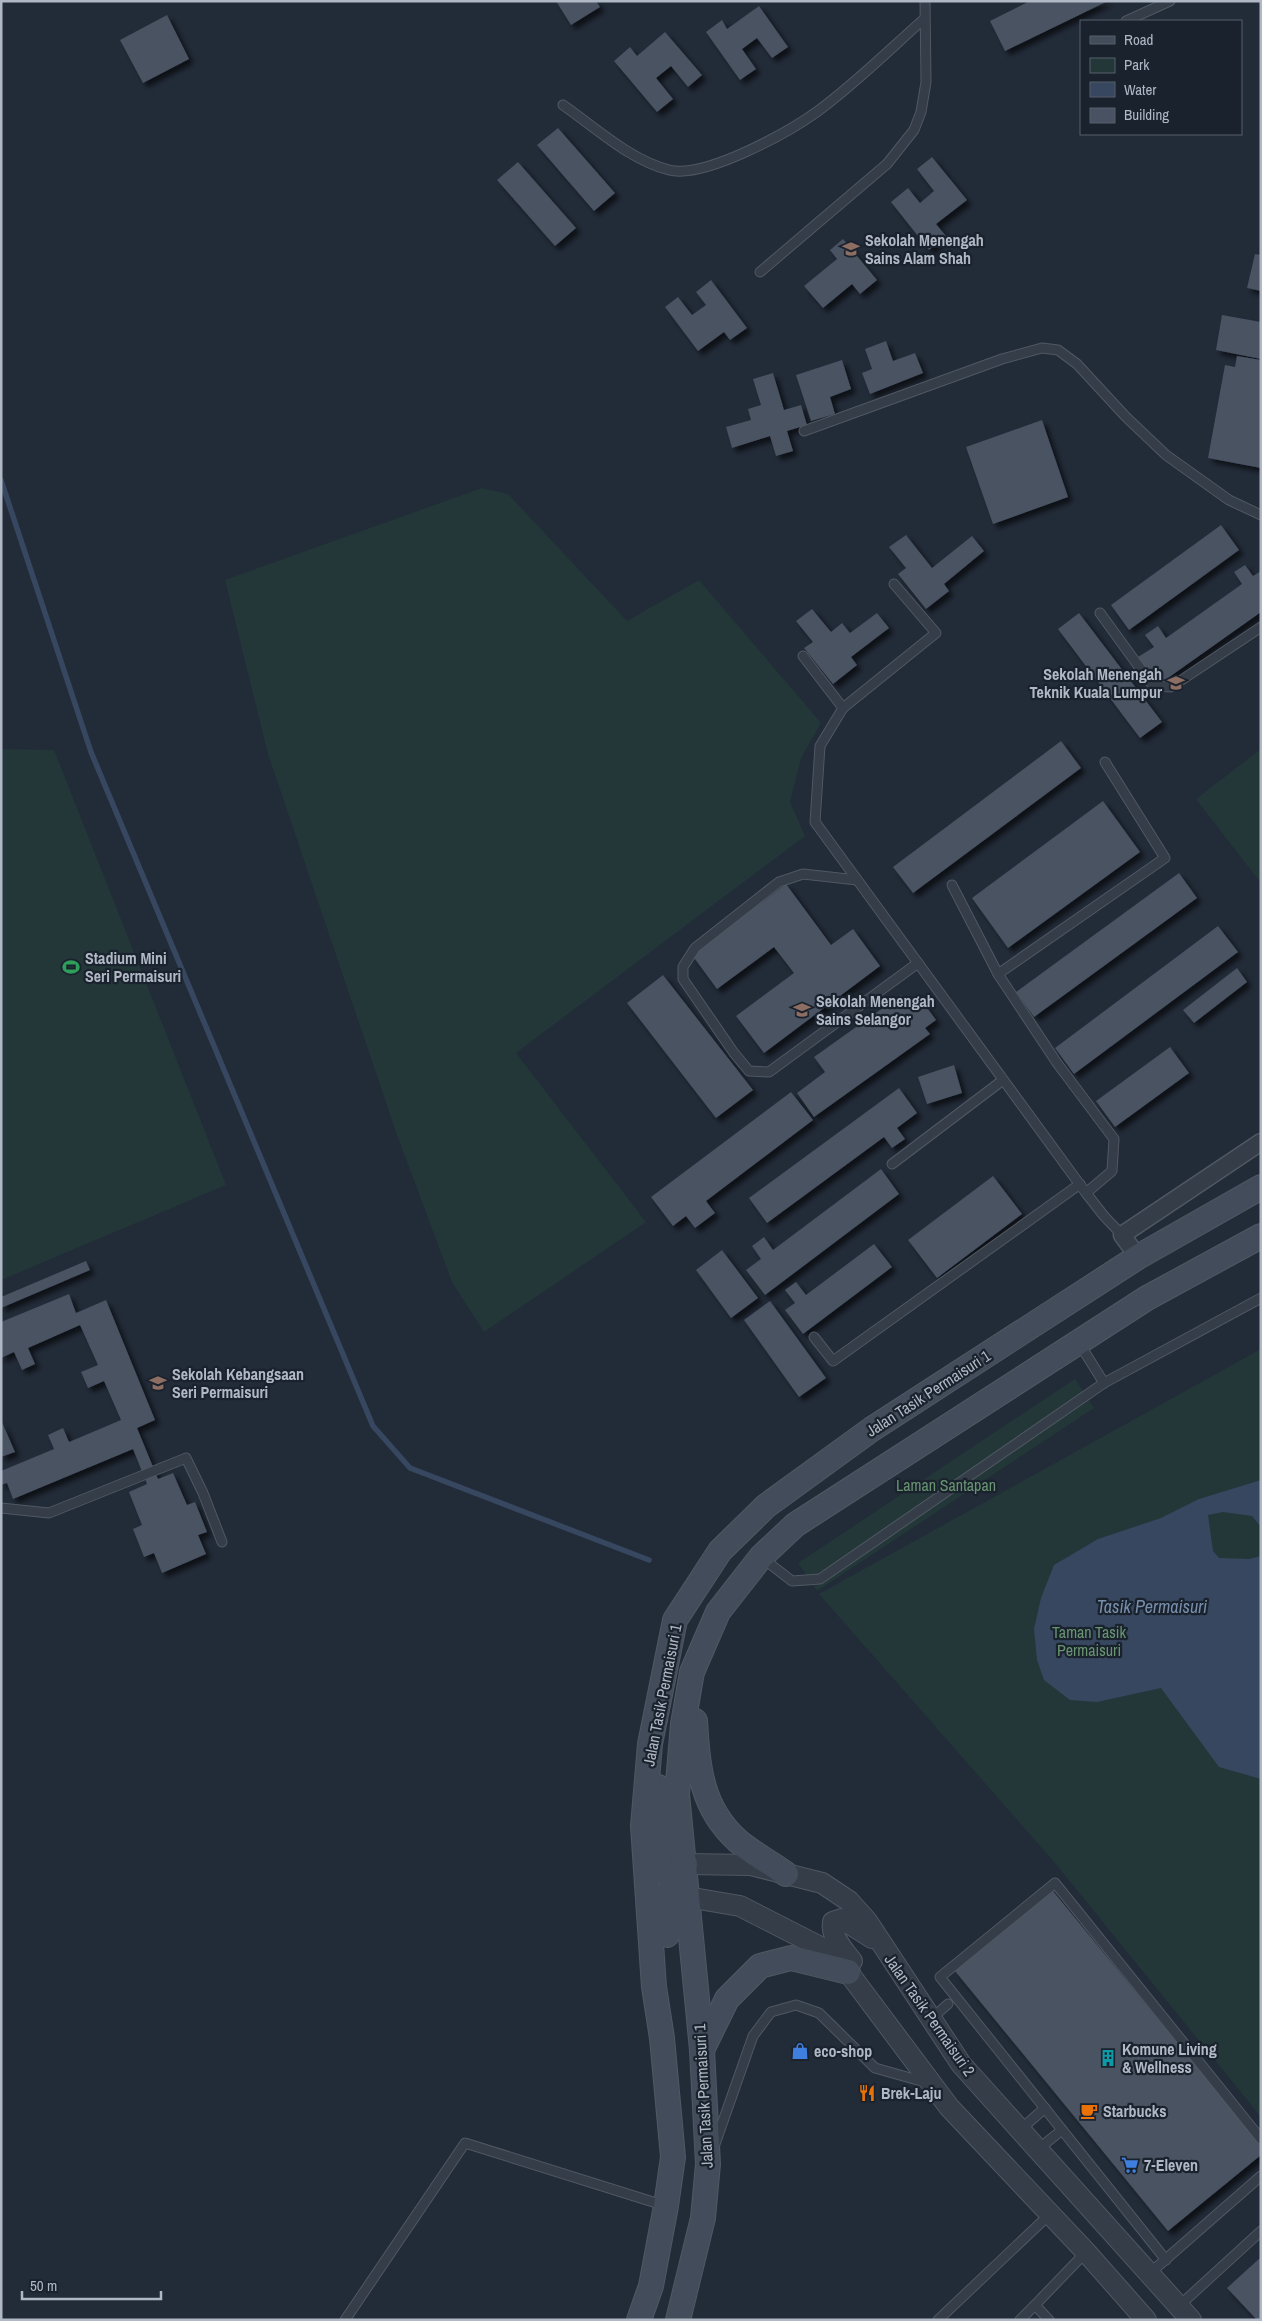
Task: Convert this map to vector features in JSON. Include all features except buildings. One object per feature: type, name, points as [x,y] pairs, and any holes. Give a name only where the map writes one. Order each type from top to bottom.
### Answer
[{"type":"main road","name":"Jalan Tasik Permaisuri 1","points":[[639,2320],[651,2286],[673,2157],[662,2038],[654,1987],[643,1826],[650,1744],[675,1620],[720,1552],[766,1506],[904,1408],[1138,1258],[1261,1186]]},
{"type":"main road","name":"Jalan Tasik Permaisuri 1","points":[[678,2320],[703,2218],[708,2164],[702,2050],[681,1881],[677,1794],[683,1724],[692,1672],[718,1612],[760,1557],[795,1525],[1147,1298],[1261,1236]]},
{"type":"main road","points":[[904,1408],[925,1441]]},
{"type":"main road","points":[[692,1672],[697,1755],[704,1792],[716,1817],[738,1841],[786,1874]]},
{"type":"main road","points":[[650,1744],[657,1783],[663,1859],[681,1881],[664,1905],[670,1973],[662,2038]]},
{"type":"main road","points":[[702,2050],[727,1999],[760,1966],[791,1958],[848,1972]]},
{"type":"street","points":[[1138,1258],[1122,1235],[1261,1142]]},
{"type":"street","name":"Jalan Tasik Permaisuri 2","points":[[681,1881],[752,1865],[822,1883],[849,1901],[867,1921],[961,2064],[1185,2313]]},
{"type":"street","points":[[681,1881],[740,1906],[830,1952],[848,1972],[949,2107],[1086,2252],[1146,2320]]},
{"type":"street","points":[[883,1946],[842,1919],[833,1922],[832,1928],[842,1948],[915,2042],[917,2064]]},
{"type":"lane","points":[[760,272],[888,164],[914,130],[921,112],[926,82],[925,1]]},
{"type":"lane","points":[[1128,20],[1170,1]]},
{"type":"lane","points":[[563,105],[638,158],[670,170],[697,170],[747,151],[817,111],[924,19]]},
{"type":"lane","points":[[804,431],[1002,359],[1042,348],[1058,350],[1076,364],[1166,455],[1229,500],[1261,514]]},
{"type":"lane","points":[[894,584],[936,634],[843,708],[820,746],[815,822],[1086,1193],[1122,1235]]},
{"type":"lane","points":[[1100,613],[1153,686],[1171,687],[1261,627]]},
{"type":"lane","points":[[803,656],[843,708]]},
{"type":"lane","points":[[998,974],[1166,858],[1105,762]]},
{"type":"lane","points":[[857,880],[803,874],[779,882],[695,948],[683,967],[683,979],[734,1053],[749,1071],[769,1072],[918,963]]},
{"type":"lane","points":[[952,885],[998,974],[1057,1063],[1114,1139],[1112,1171],[1086,1193]]},
{"type":"lane","points":[[892,1164],[1004,1080]]},
{"type":"lane","points":[[814,1337],[833,1361],[1080,1184]]},
{"type":"lane","points":[[760,1557],[792,1581],[820,1579],[1104,1383],[1261,1298]]},
{"type":"lane","points":[[1079,1342],[1104,1383]]},
{"type":"lane","points":[[1,1508],[48,1514],[186,1458],[203,1493],[222,1542]]},
{"type":"lane","points":[[1166,2260],[940,1977],[1055,1883],[1261,2138]]},
{"type":"lane","points":[[931,2019],[948,2004]]},
{"type":"lane","points":[[708,2164],[752,2036],[771,2012],[796,2005],[819,2012],[875,2068],[931,2084]]},
{"type":"lane","points":[[1020,2130],[1045,2108]]},
{"type":"lane","points":[[1037,2150],[1062,2130]]},
{"type":"lane","points":[[345,2320],[466,2143],[666,2206]]},
{"type":"lane","points":[[1150,2273],[1261,2176]]},
{"type":"lane","points":[[938,2320],[1050,2214]]},
{"type":"lane","points":[[1185,2313],[1261,2231]]},
{"type":"lane","points":[[1020,2320],[1086,2252]]},
{"type":"lane","points":[[1035,2305],[1049,2320]]},
{"type":"green space","points":[[482,488],[508,494],[627,621],[699,580],[821,723],[801,758],[790,802],[805,836],[516,1053],[646,1222],[484,1332],[452,1282],[396,1132],[268,754],[225,580]]},
{"type":"green space","name":"Stadium Mini Seri Permaisuri","points":[[1,749],[54,750],[226,1185],[1,1280]]},
{"type":"green space","points":[[1261,749],[1261,883],[1196,799]]},
{"type":"green space","name":"Taman Tasik Permaisuri","points":[[1261,1349],[1261,2117],[1055,1863],[819,1594]]},
{"type":"green space","name":"Laman Santapan","points":[[1075,1379],[1094,1408],[817,1591],[798,1563]]},
{"type":"water","name":"Tasik Permaisuri","points":[[1261,1480],[1261,1527],[1252,1516],[1223,1512],[1208,1515],[1213,1551],[1219,1558],[1249,1559],[1261,1556],[1261,1779],[1219,1767],[1161,1688],[1097,1702],[1070,1700],[1044,1680],[1037,1660],[1034,1629],[1041,1598],[1054,1565],[1098,1539],[1161,1518],[1199,1499]]},
{"type":"waterway","points":[[1,480],[91,752],[373,1426],[410,1468],[649,1560]]},
{"type":"place","name":"Sekolah Menengah Sains Alam Shah","points":[[851,249]]},
{"type":"place","name":"Sekolah Menengah Teknik Kuala Lumpur","points":[[1176,683]]},
{"type":"place","name":"Stadium Mini Seri Permaisuri","points":[[71,967]]},
{"type":"place","name":"Sekolah Menengah Sains Selangor","points":[[802,1010]]},
{"type":"place","name":"Sekolah Kebangsaan Seri Permaisuri","points":[[158,1383]]},
{"type":"place","name":"eco-shop","points":[[800,2051]]},
{"type":"place","name":"Komune Living & Wellness","points":[[1108,2058]]},
{"type":"place","name":"Brek-Laju","points":[[867,2093]]},
{"type":"place","name":"Starbucks","points":[[1089,2111]]},
{"type":"place","name":"7-Eleven","points":[[1130,2165]]}]
